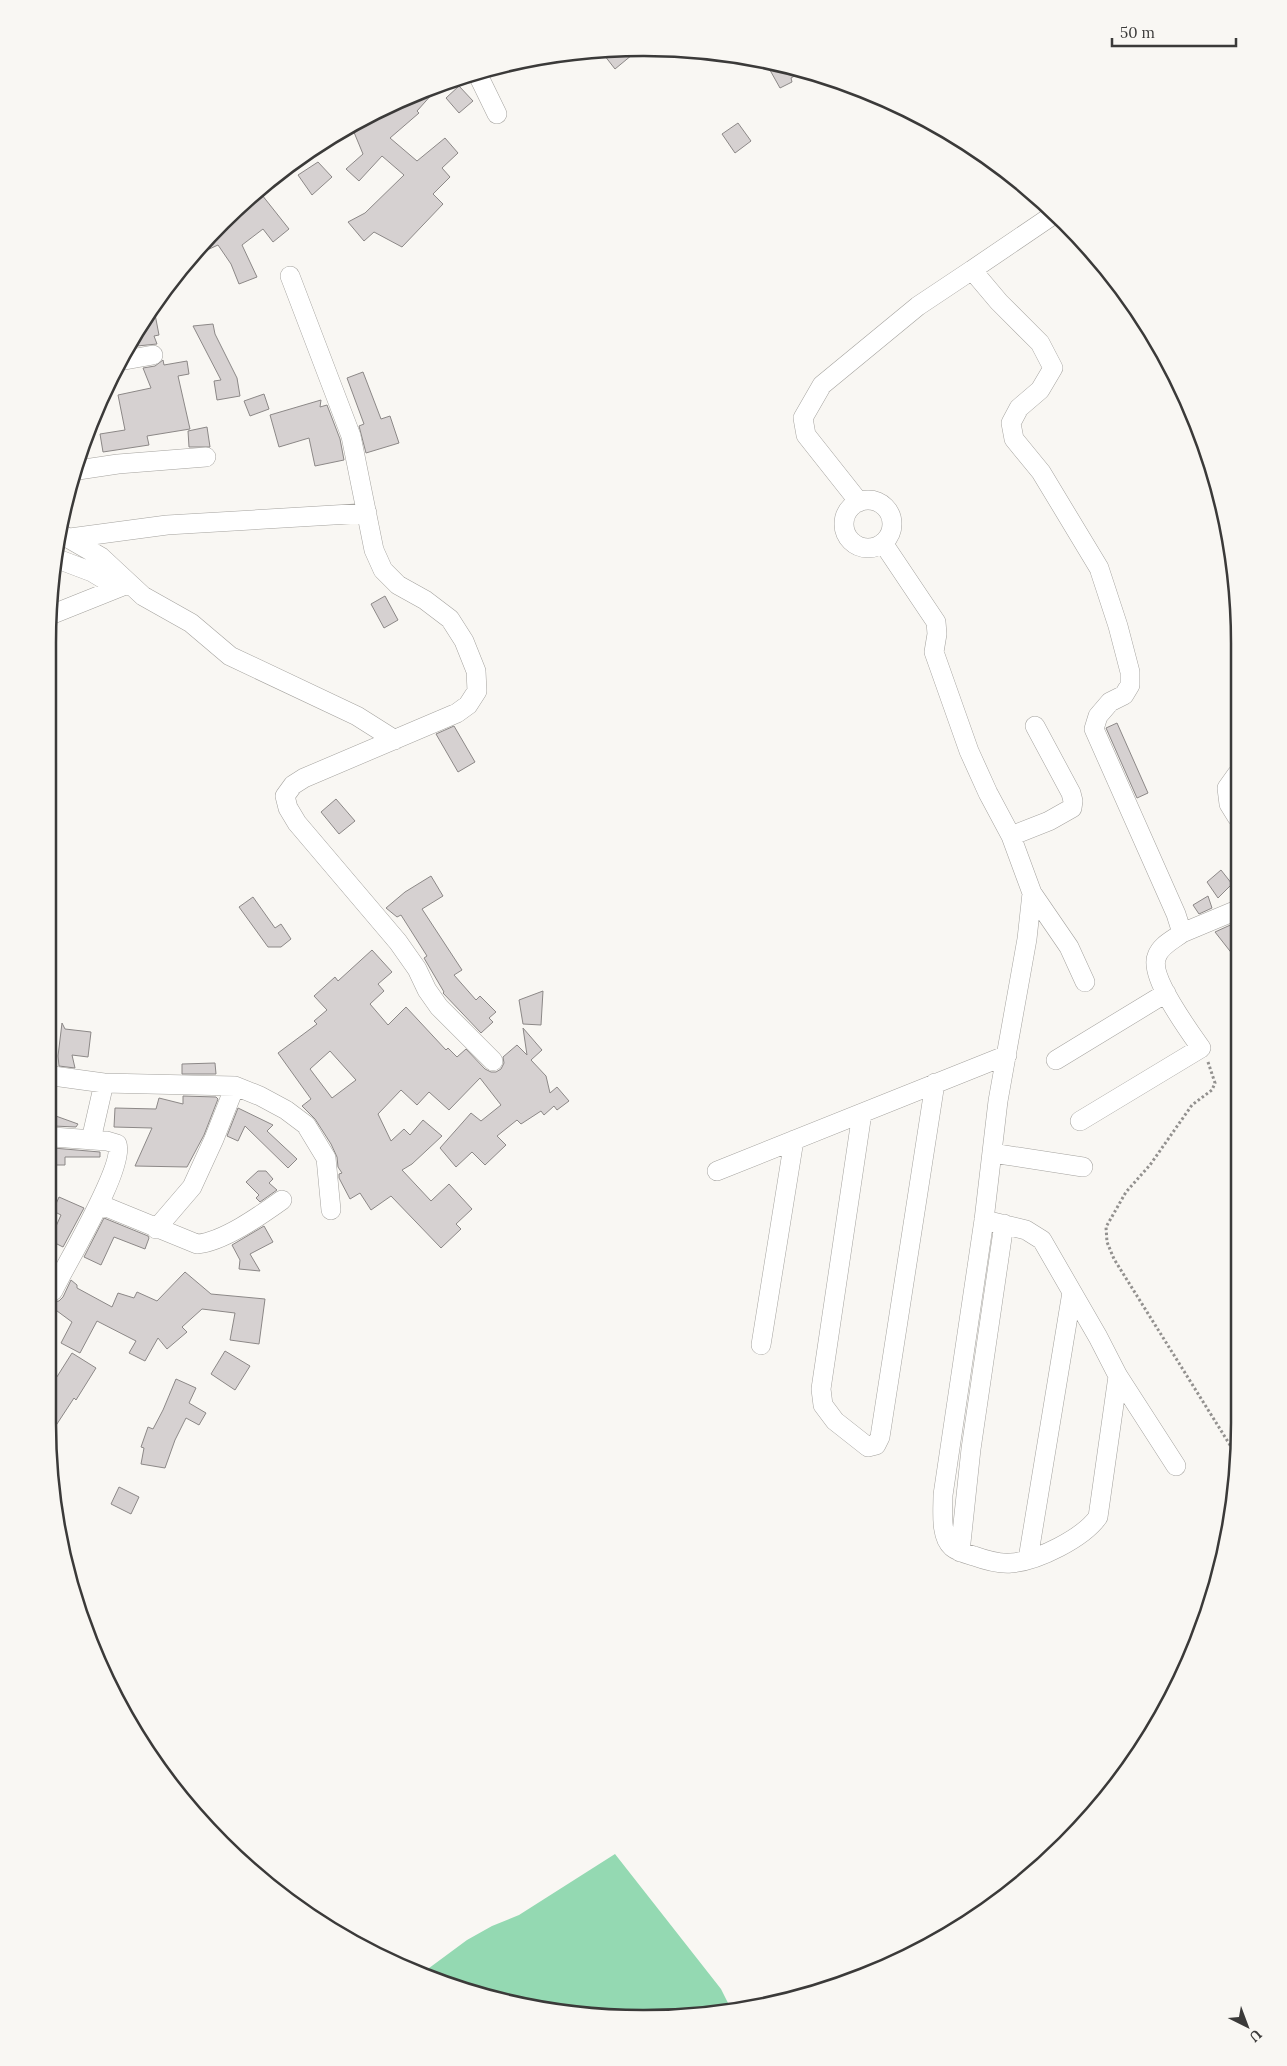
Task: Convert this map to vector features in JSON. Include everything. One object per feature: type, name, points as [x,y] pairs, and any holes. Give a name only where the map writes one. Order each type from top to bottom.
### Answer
[{"type":"street","points":[[480,80],[497,114]]},
{"type":"street","points":[[859,502],[806,435],[803,418],[822,385],[918,306],[1048,218]]},
{"type":"street","points":[[972,270],[999,302],[1040,342],[1052,368],[1040,390],[1019,408],[1011,423],[1014,439],[1041,472],[1099,568],[1118,626],[1130,672],[1130,685],[1124,695],[1110,702],[1098,716],[1094,729],[1169,897],[1182,933]]},
{"type":"street","points":[[290,276],[351,436],[374,550],[383,570],[398,585],[425,600],[450,619],[464,641],[476,671],[477,691],[468,705],[457,713],[304,778],[293,786],[285,796],[288,808],[297,823],[398,942],[417,969],[427,990],[439,1007],[494,1061]]},
{"type":"street","points":[[130,359],[153,355]]},
{"type":"street","points":[[83,469],[118,464],[206,457]]},
{"type":"street","points":[[872,500],[885,506],[892,518],[892,532],[883,543],[873,548],[861,547],[851,541],[845,531],[844,520],[849,509],[859,502],[872,500]]},
{"type":"street","points":[[67,536],[167,525],[367,513]]},
{"type":"street","points":[[67,537],[101,557],[123,586]]},
{"type":"street","points":[[883,543],[936,622],[937,634],[934,652],[963,733],[988,793],[1011,836],[1032,893],[1069,947],[1086,982]]},
{"type":"street","points":[[62,561],[92,572],[143,596],[191,623],[214,645],[230,656],[357,716],[395,740]]},
{"type":"street","points":[[58,612],[123,586]]},
{"type":"street","points":[[1011,836],[1049,822],[1072,808],[1071,793],[1035,726]]},
{"type":"street","points":[[1231,783],[1227,788],[1231,806]]},
{"type":"street","points":[[1032,893],[1027,938],[1007,1054],[943,1495],[943,1518],[947,1540],[953,1548],[987,1560],[1011,1563],[1042,1555],[1073,1539],[1092,1526],[1098,1517],[1118,1376]]},
{"type":"street","points":[[1080,1121],[1201,1048],[1174,1009],[1166,993],[1156,970],[1156,958],[1162,947],[1182,933],[1231,913]]},
{"type":"street","points":[[1056,1060],[1166,993]]},
{"type":"street","points":[[717,1171],[1007,1054]]},
{"type":"street","points":[[56,1076],[104,1083],[235,1086],[260,1096],[286,1110],[306,1125],[326,1158],[331,1210]]},
{"type":"street","points":[[91,1140],[104,1083]]},
{"type":"street","points":[[862,1113],[822,1389],[823,1406],[835,1420],[868,1447],[876,1445],[880,1437],[935,1083]]},
{"type":"street","points":[[156,1229],[192,1187],[235,1086]]},
{"type":"street","points":[[56,1137],[113,1142],[118,1148],[114,1169],[56,1285]]},
{"type":"street","points":[[761,1346],[794,1140]]},
{"type":"street","points":[[992,1154],[1083,1167]]},
{"type":"street","points":[[98,1204],[197,1244],[208,1243],[256,1218],[282,1200]]},
{"type":"street","points":[[984,1220],[1026,1230],[1042,1240],[1118,1376],[1176,1466]]},
{"type":"street","points":[[960,1552],[971,1449],[1004,1224]]},
{"type":"street","points":[[1028,1559],[1072,1292]]},
{"type":"path","points":[[1201,1048],[1215,1083],[1212,1090],[1192,1105],[1150,1165],[1126,1192],[1106,1227],[1107,1242],[1114,1259],[1230,1445]]},
{"type":"green space","points":[[615,1854],[721,1989],[728,2003],[644,2010],[567,2005],[492,1990],[428,1969],[467,1940],[492,1926],[519,1915]]},
{"type":"building","points":[[630,57],[615,69],[606,58]]},
{"type":"building","points":[[770,71],[795,76],[791,78],[792,82],[780,88]]},
{"type":"building","points":[[459,86],[473,101],[459,113],[446,98]]},
{"type":"building","points":[[430,97],[417,111],[419,113],[390,138],[417,161],[445,138],[458,153],[442,168],[450,177],[433,194],[443,204],[402,247],[374,232],[364,241],[348,222],[365,213],[404,175],[382,156],[359,181],[346,169],[363,154],[354,133]]},
{"type":"building","points":[[738,123],[751,141],[735,153],[722,134]]},
{"type":"building","points":[[318,162],[332,177],[312,195],[298,175]]},
{"type":"building","points":[[263,196],[289,229],[273,242],[263,229],[242,245],[257,277],[239,284],[231,264],[218,245],[208,250],[228,228]]},
{"type":"building","points":[[155,316],[159,335],[154,336],[157,344],[137,346]]},
{"type":"building","points":[[213,324],[215,334],[237,378],[240,396],[217,400],[214,381],[221,380],[193,326]]},
{"type":"building","points":[[163,360],[164,365],[187,361],[189,374],[178,376],[190,429],[147,436],[149,445],[103,452],[100,434],[125,430],[118,395],[151,388],[143,368],[155,366]]},
{"type":"building","points":[[363,372],[381,419],[390,416],[399,443],[366,453],[359,426],[364,424],[347,378]]},
{"type":"building","points":[[264,394],[269,409],[250,416],[244,401]]},
{"type":"building","points":[[321,400],[320,407],[327,405],[340,439],[344,460],[315,466],[309,438],[279,447],[270,415]]},
{"type":"building","points":[[207,427],[210,447],[189,447],[188,431]]},
{"type":"building","points":[[385,596],[398,620],[384,628],[371,604]]},
{"type":"building","points":[[1117,723],[1148,793],[1137,798],[1106,728]]},
{"type":"building","points":[[454,726],[475,762],[458,772],[436,734]]},
{"type":"building","points":[[336,799],[355,821],[339,834],[321,812]]},
{"type":"building","points":[[1221,870],[1231,885],[1218,898],[1207,882]]},
{"type":"building","points":[[431,876],[443,896],[422,909],[462,970],[454,975],[476,1000],[480,996],[496,1012],[489,1018],[493,1022],[481,1033],[443,993],[424,958],[427,956],[401,915],[397,917],[386,908],[405,892]]},
{"type":"building","points":[[1208,896],[1212,908],[1199,914],[1193,905]]},
{"type":"building","points":[[253,897],[275,928],[281,924],[291,939],[281,947],[268,947],[239,907]]},
{"type":"building","points":[[1231,925],[1231,952],[1215,932]]},
{"type":"building","points":[[372,950],[392,972],[378,984],[384,991],[370,1004],[388,1025],[406,1007],[446,1050],[448,1048],[457,1057],[466,1049],[485,1069],[491,1072],[501,1069],[504,1063],[503,1057],[517,1045],[527,1055],[523,1028],[542,1050],[531,1060],[546,1076],[550,1093],[557,1087],[569,1101],[557,1110],[554,1106],[544,1115],[541,1111],[521,1124],[517,1120],[497,1136],[506,1145],[485,1165],[472,1152],[456,1167],[440,1148],[471,1113],[481,1121],[501,1105],[480,1078],[449,1110],[429,1092],[417,1105],[401,1090],[378,1114],[391,1141],[404,1129],[410,1135],[423,1120],[442,1136],[412,1164],[402,1170],[431,1201],[449,1184],[472,1209],[456,1224],[461,1229],[441,1248],[391,1196],[371,1210],[360,1193],[350,1199],[339,1178],[339,1174],[342,1173],[338,1167],[337,1157],[331,1144],[315,1119],[302,1106],[311,1099],[278,1053],[317,1024],[314,1021],[327,1010],[314,996],[335,977],[338,981]],"holes":[[[330,1051],[356,1080],[332,1098],[310,1069]]]},
{"type":"building","points":[[543,991],[541,1025],[523,1024],[519,1000]]},
{"type":"building","points":[[62,1023],[65,1029],[91,1032],[88,1057],[72,1055],[75,1068],[59,1066],[58,1056]]},
{"type":"building","points":[[215,1063],[216,1074],[182,1074],[182,1064]]},
{"type":"building","points":[[183,1096],[216,1097],[218,1099],[204,1135],[187,1167],[135,1166],[152,1128],[114,1127],[115,1108],[156,1109],[159,1098],[183,1104]]},
{"type":"building","points":[[238,1108],[273,1125],[267,1131],[297,1159],[288,1168],[245,1126],[238,1141],[227,1136]]},
{"type":"building","points":[[56,1116],[78,1124],[76,1127],[56,1126]]},
{"type":"building","points":[[56,1148],[100,1152],[100,1157],[65,1157],[65,1165],[56,1165]]},
{"type":"building","points":[[258,1171],[266,1171],[273,1179],[269,1183],[277,1190],[260,1202],[256,1198],[259,1195],[246,1182]]},
{"type":"building","points":[[59,1197],[84,1208],[63,1247],[56,1244],[56,1226],[61,1215],[56,1212],[56,1204]]},
{"type":"building","points":[[104,1218],[148,1236],[145,1249],[114,1237],[101,1265],[84,1257]]},
{"type":"building","points":[[264,1226],[273,1242],[250,1254],[260,1271],[239,1269],[240,1260],[232,1245]]},
{"type":"building","points":[[185,1272],[211,1294],[265,1299],[259,1344],[230,1340],[235,1313],[202,1309],[182,1327],[187,1332],[167,1349],[158,1338],[145,1361],[129,1353],[136,1341],[97,1321],[80,1353],[61,1343],[72,1322],[56,1310],[56,1302],[63,1297],[71,1280],[77,1285],[77,1288],[112,1307],[118,1293],[134,1298],[137,1292],[157,1301]]},
{"type":"building","points":[[225,1351],[250,1366],[235,1390],[211,1374]]},
{"type":"building","points":[[72,1353],[96,1368],[76,1400],[74,1398],[56,1425],[56,1422],[56,1378]]},
{"type":"building","points":[[176,1379],[196,1388],[189,1403],[206,1413],[199,1425],[186,1418],[175,1440],[165,1468],[141,1464],[144,1448],[141,1447],[148,1427],[153,1429]]},
{"type":"building","points":[[119,1487],[139,1497],[131,1514],[111,1504]]}]
